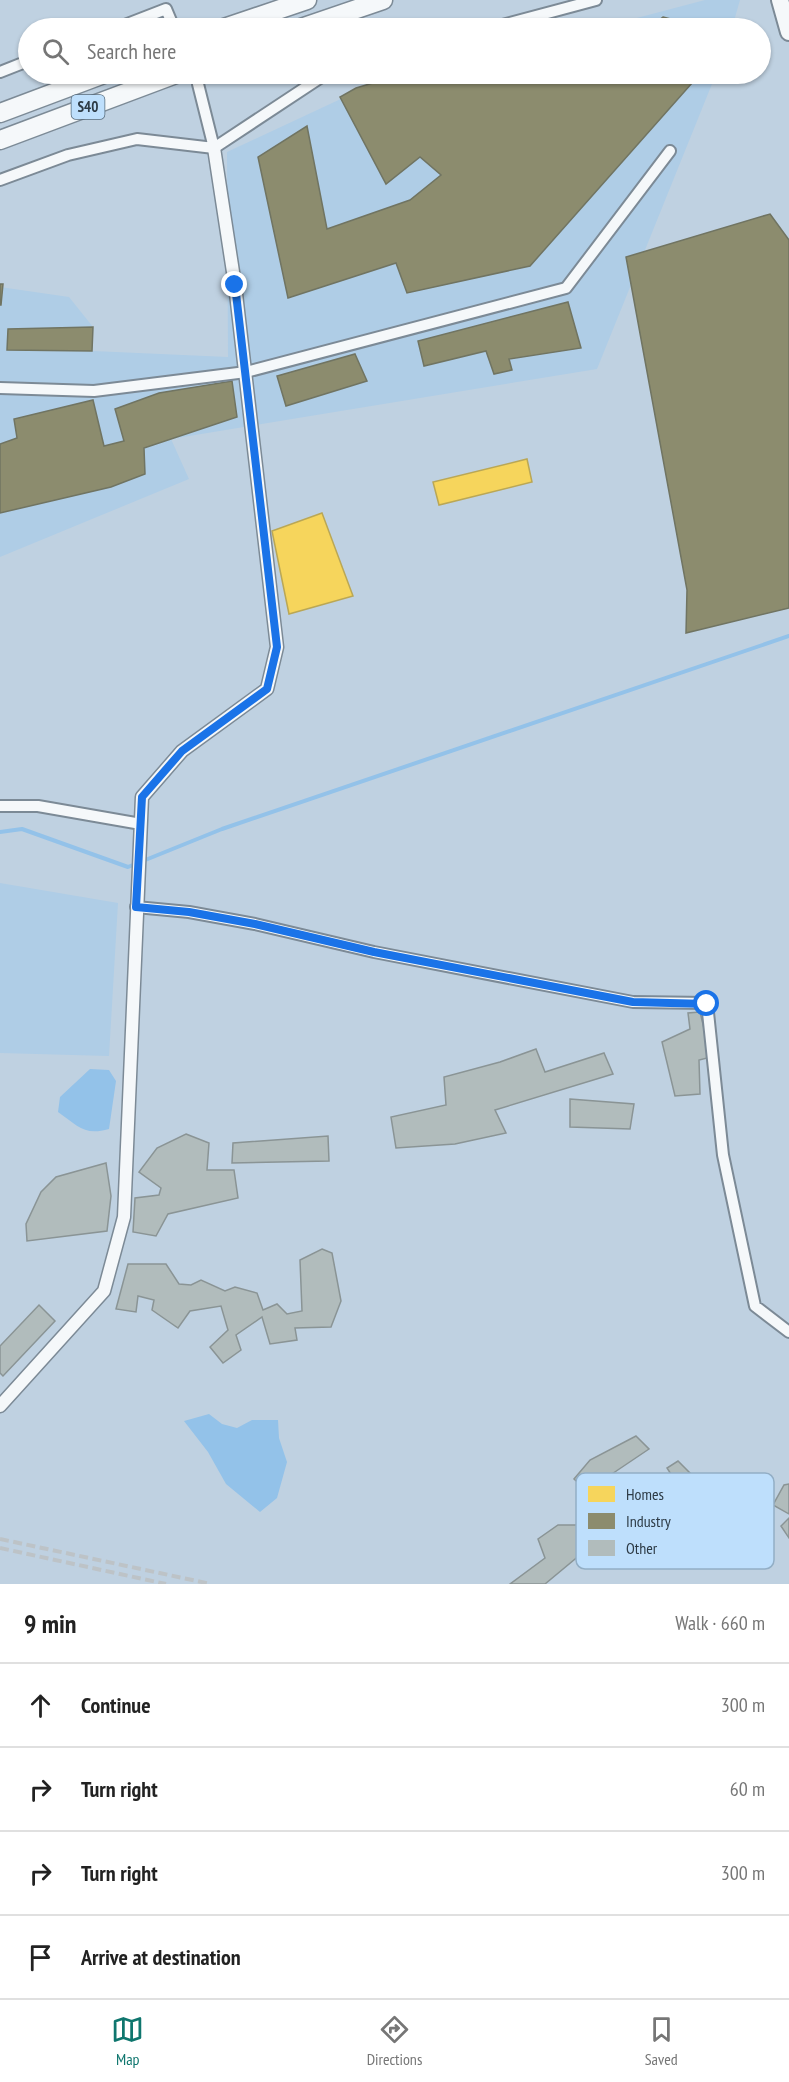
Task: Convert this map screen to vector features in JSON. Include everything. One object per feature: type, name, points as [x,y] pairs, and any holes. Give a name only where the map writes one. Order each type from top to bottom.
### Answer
[{"type":"highway","points":[[254,18],[307,0]]},
{"type":"highway","points":[[330,18],[383,0]]},
{"type":"highway","name":"S40","points":[[0,113],[77,84]]},
{"type":"highway","name":"S40","points":[[0,140],[149,84]]},
{"type":"main road","points":[[780,0],[789,32]]},
{"type":"street","points":[[528,18],[596,0]]},
{"type":"street","points":[[143,18],[166,9],[170,18]]},
{"type":"street","points":[[0,72],[18,65]]},
{"type":"street","points":[[0,1406],[104,1291],[124,1217],[142,797],[182,751],[267,689],[277,647],[246,372],[214,148],[198,84]]},
{"type":"street","points":[[0,180],[69,154],[137,140],[214,148],[311,84]]},
{"type":"street","points":[[0,388],[94,391],[246,372],[566,288],[670,151]]},
{"type":"street","points":[[0,806],[38,806],[141,824]]},
{"type":"street","points":[[136,907],[189,912],[255,924],[374,952],[633,1002],[707,1004],[723,1155],[755,1306],[789,1332]]},
{"type":"shaded area","points":[[705,0],[740,0],[735,18],[637,18]]},
{"type":"shaded area","points":[[394,84],[712,84],[597,369],[171,439],[189,479],[0,557],[0,287],[69,297],[93,327],[93,351],[228,357],[227,152],[345,97]]},
{"type":"shaded area","points":[[0,883],[118,903],[109,1056],[0,1053]]},
{"type":"shaded area","points":[[90,1069],[109,1070],[116,1081],[109,1129],[87,1130],[58,1112],[60,1097]]},
{"type":"shaded area","points":[[209,1414],[222,1424],[237,1428],[252,1420],[278,1420],[279,1438],[287,1462],[277,1498],[260,1512],[226,1484],[208,1452],[184,1421]]},
{"type":"building: Homes","points":[[527,459],[532,482],[439,505],[433,482]]},
{"type":"building: Homes","points":[[322,513],[353,596],[289,614],[272,531]]},
{"type":"building: Industry","points":[[369,84],[691,84],[530,266],[407,293],[396,263],[288,298],[258,157],[307,126],[327,229],[410,200],[441,175],[420,157],[386,184],[340,97]]},
{"type":"building: Industry","points":[[770,214],[789,240],[789,608],[686,633],[687,590],[626,257]]},
{"type":"building: Industry","points":[[0,284],[3,284],[1,305],[0,305]]},
{"type":"building: Industry","points":[[568,302],[581,348],[509,359],[512,370],[494,374],[486,351],[424,366],[418,341]]},
{"type":"building: Industry","points":[[93,327],[92,351],[7,350],[8,329]]},
{"type":"building: Industry","points":[[355,354],[367,381],[286,406],[277,376]]},
{"type":"building: Industry","points":[[232,381],[237,417],[144,448],[145,474],[111,487],[0,513],[0,444],[17,438],[14,419],[93,400],[104,446],[124,441],[115,409],[159,393]]},
{"type":"building: Other","points":[[700,1012],[711,1057],[699,1060],[700,1094],[675,1096],[662,1042],[690,1029],[688,1013]]},
{"type":"building: Other","points":[[536,1049],[545,1072],[604,1053],[613,1074],[495,1110],[506,1133],[455,1144],[396,1148],[391,1117],[446,1105],[444,1077],[500,1062]]},
{"type":"building: Other","points":[[570,1099],[634,1104],[630,1129],[570,1127]]},
{"type":"building: Other","points":[[186,1134],[209,1143],[207,1170],[234,1170],[238,1198],[168,1214],[156,1236],[133,1232],[135,1198],[159,1195],[161,1188],[139,1172],[157,1148]]},
{"type":"building: Other","points":[[328,1136],[329,1161],[232,1163],[233,1143]]},
{"type":"building: Other","points":[[106,1163],[111,1196],[107,1231],[27,1241],[26,1224],[41,1192],[56,1177]]},
{"type":"building: Other","points":[[322,1249],[332,1253],[341,1301],[331,1327],[295,1328],[297,1340],[270,1344],[262,1317],[236,1335],[241,1350],[223,1363],[210,1347],[228,1330],[221,1306],[190,1311],[178,1328],[152,1310],[154,1300],[138,1296],[136,1312],[116,1309],[128,1264],[166,1264],[179,1284],[191,1285],[201,1280],[225,1291],[235,1287],[257,1293],[263,1310],[277,1304],[287,1314],[302,1311],[300,1260]]},
{"type":"building: Other","points":[[39,1305],[55,1321],[3,1376],[0,1373],[0,1346]]},
{"type":"building: Other","points":[[636,1436],[649,1449],[613,1473],[579,1473],[590,1460]]},
{"type":"building: Other","points":[[678,1461],[690,1473],[670,1473],[667,1468]]},
{"type":"building: Other","points":[[789,1484],[789,1514],[774,1506],[784,1485]]},
{"type":"building: Other","points":[[789,1518],[789,1538],[781,1526]]},
{"type":"building: Other","points":[[558,1525],[576,1525],[576,1558],[545,1584],[510,1584],[545,1558],[538,1539]]},
{"type":"waterway","points":[[0,832],[22,829],[128,867],[222,829],[789,636]]},
{"type":"railway","points":[[0,1539],[211,1584]]},
{"type":"railway","points":[[0,1548],[166,1584]]},
{"type":"route","points":[[235,285],[277,647],[267,689],[182,751],[142,797],[136,907],[189,912],[255,924],[509,980],[633,1002],[707,1004]]}]
